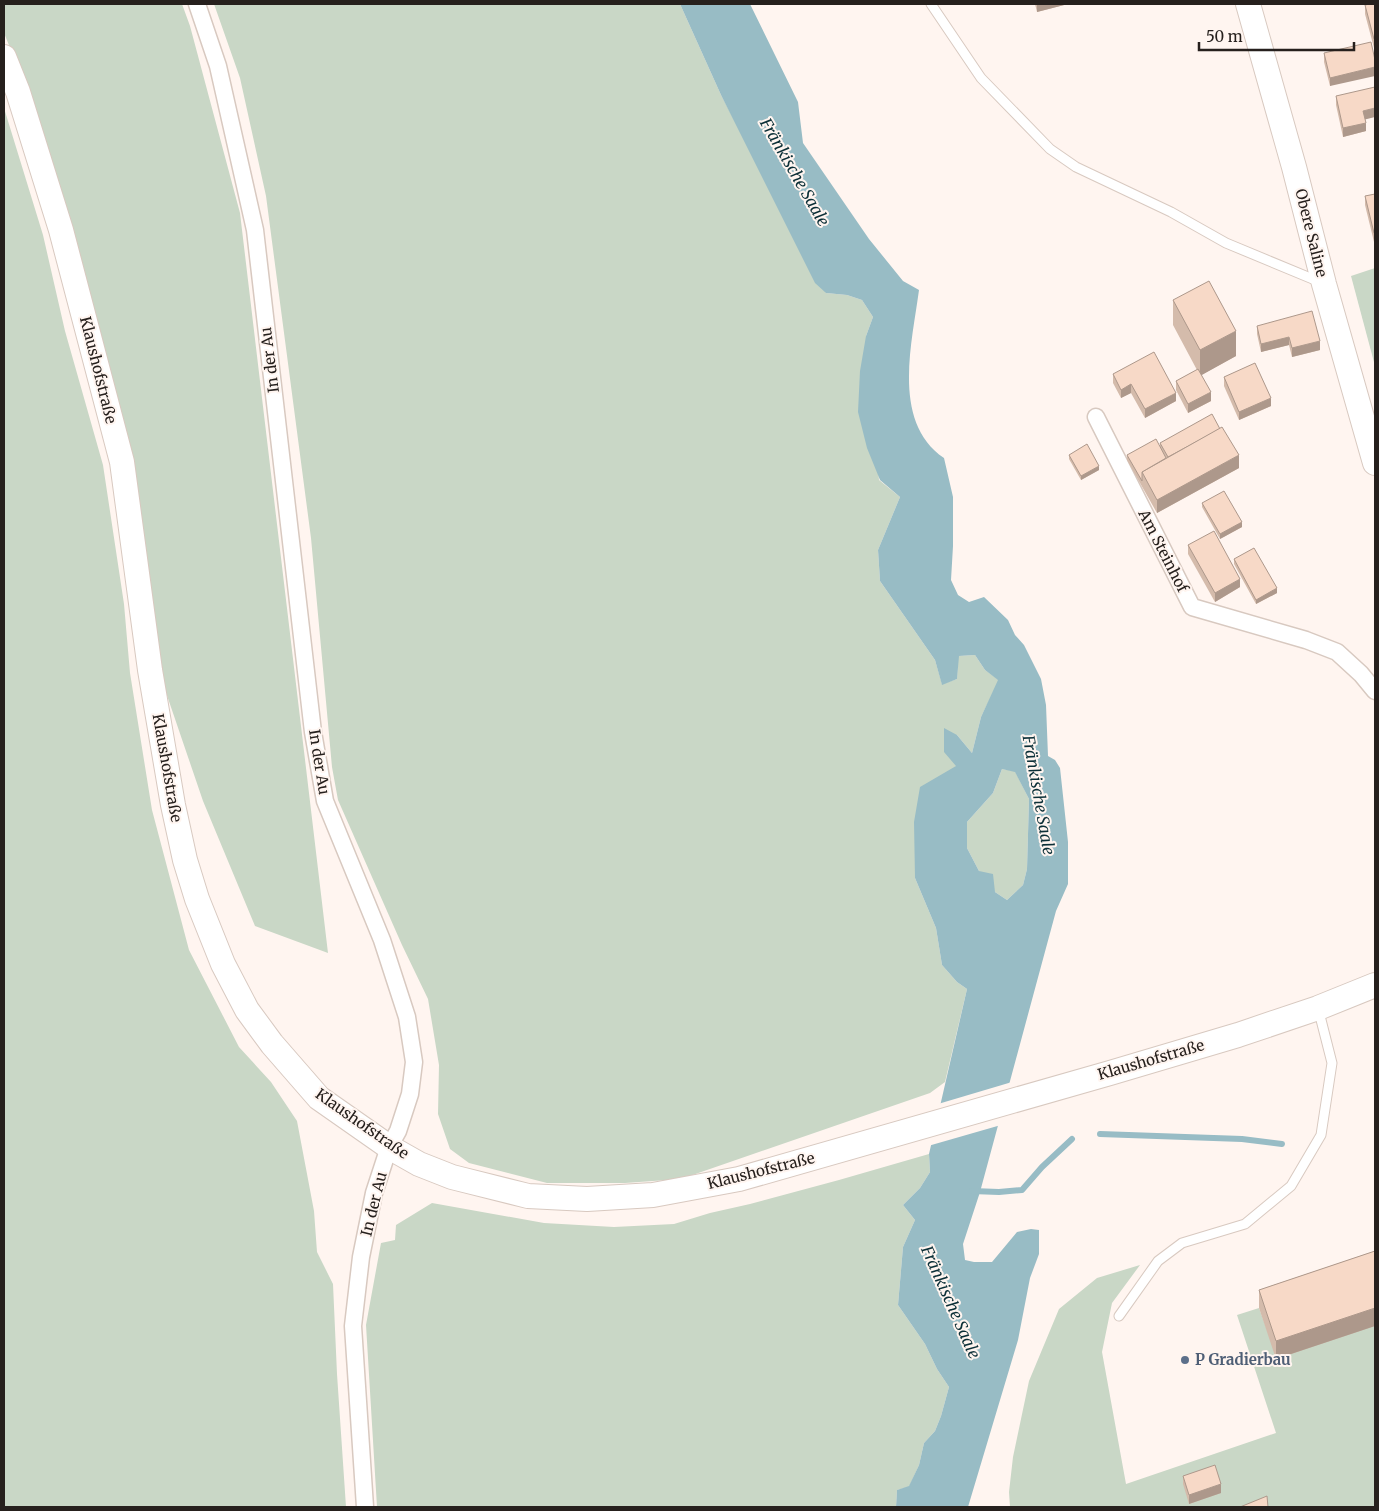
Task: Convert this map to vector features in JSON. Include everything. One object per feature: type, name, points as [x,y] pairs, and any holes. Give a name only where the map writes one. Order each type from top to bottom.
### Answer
[{"type":"main road","name":"Obere Saline","points":[[1248,4],[1375,463]]},
{"type":"main road","name":"Klaushofstraße","points":[[4,57],[18,92],[61,230],[122,462],[150,670],[173,805],[185,860],[197,899],[223,964],[247,1010],[272,1044],[319,1098],[389,1147],[419,1164],[452,1177],[528,1196],[587,1199],[653,1195],[739,1179],[1110,1073],[1238,1035],[1318,1008],[1375,985]]},
{"type":"street","name":"In der Au","points":[[197,4],[218,66],[255,230],[313,732],[325,800],[382,940],[407,1016],[414,1062],[410,1094],[398,1131],[389,1147],[374,1193],[361,1257],[353,1326],[365,1507]]},
{"type":"street","name":"Am Steinhof","points":[[1096,417],[1192,607],[1306,640],[1336,652],[1361,674],[1375,691]]},
{"type":"lane","points":[[931,4],[981,78],[1050,150],[1076,167],[1171,212],[1226,243],[1324,284]]},
{"type":"lane","points":[[1119,1316],[1158,1260],[1182,1243],[1245,1224],[1291,1186],[1322,1135],[1332,1063],[1318,1008]]},
{"type":"green space","points":[[4,4],[182,4],[190,26],[240,213],[328,953],[255,926],[203,801],[158,669],[27,89],[4,33]]},
{"type":"green space","points":[[214,4],[680,4],[721,95],[826,293],[847,295],[862,300],[873,317],[866,336],[879,480],[900,497],[878,550],[880,581],[935,660],[942,684],[957,679],[958,656],[975,655],[985,670],[999,680],[981,717],[972,753],[957,735],[956,766],[915,878],[936,928],[942,965],[957,982],[967,989],[945,1082],[930,1093],[681,1179],[625,1183],[547,1183],[469,1163],[450,1149],[438,1114],[439,1065],[428,999],[338,800],[332,767],[311,538],[266,196],[240,78]]},
{"type":"green space","points":[[4,108],[43,235],[65,331],[103,465],[124,604],[130,673],[152,810],[189,950],[239,1047],[271,1082],[297,1121],[314,1211],[317,1252],[333,1284],[346,1507],[4,1507]]},
{"type":"green space","points":[[1375,268],[1375,366],[1351,276]]},
{"type":"green space","points":[[1002,769],[1015,771],[1029,799],[1027,869],[1023,885],[1007,900],[995,892],[979,871],[967,848],[967,822],[993,793]]},
{"type":"green space","points":[[929,1154],[930,1172],[920,1188],[903,1205],[915,1220],[903,1247],[898,1305],[925,1344],[937,1369],[949,1387],[935,1431],[924,1443],[919,1465],[909,1487],[897,1490],[896,1507],[377,1507],[366,1325],[381,1243],[395,1240],[396,1225],[432,1203],[544,1223],[614,1227],[674,1224]]},
{"type":"green space","points":[[1140,1265],[1112,1303],[1102,1352],[1126,1484],[1276,1433],[1237,1315],[1259,1308],[1277,1358],[1375,1325],[1375,1507],[1010,1507],[1009,1492],[1013,1457],[1029,1381],[1059,1309],[1097,1278]]},
{"type":"water","name":"Fränkische Saale","points":[[680,4],[750,4],[798,102],[803,143],[869,239],[903,281],[919,290],[910,357],[911,403],[917,424],[927,443],[944,458],[953,497],[951,580],[958,595],[969,602],[984,597],[1008,620],[1015,635],[1024,645],[1041,679],[1046,705],[1048,756],[1055,760],[1060,768],[1068,842],[1068,884],[1056,911],[980,1192],[963,1244],[965,1260],[992,1262],[1017,1232],[1031,1229],[1039,1230],[1039,1254],[1030,1278],[1018,1340],[968,1507],[896,1507],[897,1490],[909,1486],[919,1465],[924,1443],[935,1431],[949,1387],[937,1369],[925,1344],[898,1305],[903,1247],[915,1220],[903,1205],[920,1188],[930,1172],[929,1154],[967,989],[957,982],[942,965],[936,928],[915,878],[914,822],[920,787],[956,766],[944,752],[944,728],[957,735],[972,753],[981,717],[998,680],[985,670],[975,655],[959,656],[957,679],[942,685],[935,660],[880,581],[878,550],[900,497],[880,480],[867,448],[858,412],[860,371],[866,336],[873,317],[862,300],[847,295],[826,293],[815,283],[721,95]],"holes":[[[1002,769],[1015,772],[1029,799],[1027,869],[1023,885],[1007,900],[995,892],[993,874],[979,871],[967,848],[967,822],[993,793]]]},
{"type":"pier","points":[[1012,1082],[1001,1125],[928,1146],[938,1104]]},
{"type":"building","points":[[1375,4],[1375,39],[1365,5]]},
{"type":"building","points":[[1371,42],[1375,67],[1330,78],[1324,53]]},
{"type":"building","points":[[1375,87],[1375,108],[1363,111],[1366,123],[1343,128],[1336,96]]},
{"type":"building","points":[[1375,194],[1375,233],[1374,233],[1365,196]]},
{"type":"building","points":[[1209,281],[1236,331],[1200,350],[1173,300]]},
{"type":"building","points":[[1312,311],[1320,341],[1292,348],[1289,337],[1261,344],[1257,326]]},
{"type":"building","points":[[1154,352],[1176,393],[1145,409],[1131,384],[1121,390],[1113,374]]},
{"type":"building","points":[[1255,363],[1271,398],[1239,412],[1224,377]]},
{"type":"building","points":[[1198,369],[1211,392],[1188,404],[1176,381]]},
{"type":"building","points":[[1212,414],[1220,429],[1168,457],[1160,443]]},
{"type":"building","points":[[1222,427],[1239,455],[1157,500],[1142,472]]},
{"type":"building","points":[[1156,439],[1166,458],[1142,472],[1142,481],[1127,455]]},
{"type":"building","points":[[1087,444],[1099,466],[1081,476],[1069,455]]},
{"type":"building","points":[[1224,491],[1242,522],[1220,534],[1202,503]]},
{"type":"building","points":[[1214,531],[1240,579],[1215,593],[1188,545]]},
{"type":"building","points":[[1254,548],[1277,588],[1256,600],[1234,559]]},
{"type":"building","points":[[1375,1251],[1375,1308],[1276,1341],[1259,1290]]},
{"type":"building","points":[[1215,1465],[1221,1484],[1189,1495],[1183,1476]]},
{"type":"building","points":[[1267,1496],[1268,1507],[1240,1507]]},
{"type":"waterway","points":[[1100,1134],[1242,1139],[1282,1144]]},
{"type":"waterway","points":[[972,1191],[999,1192],[1022,1190],[1042,1167],[1072,1139]]},
{"type":"place","name":"P Gradierbau","points":[[1185,1360]]}]
